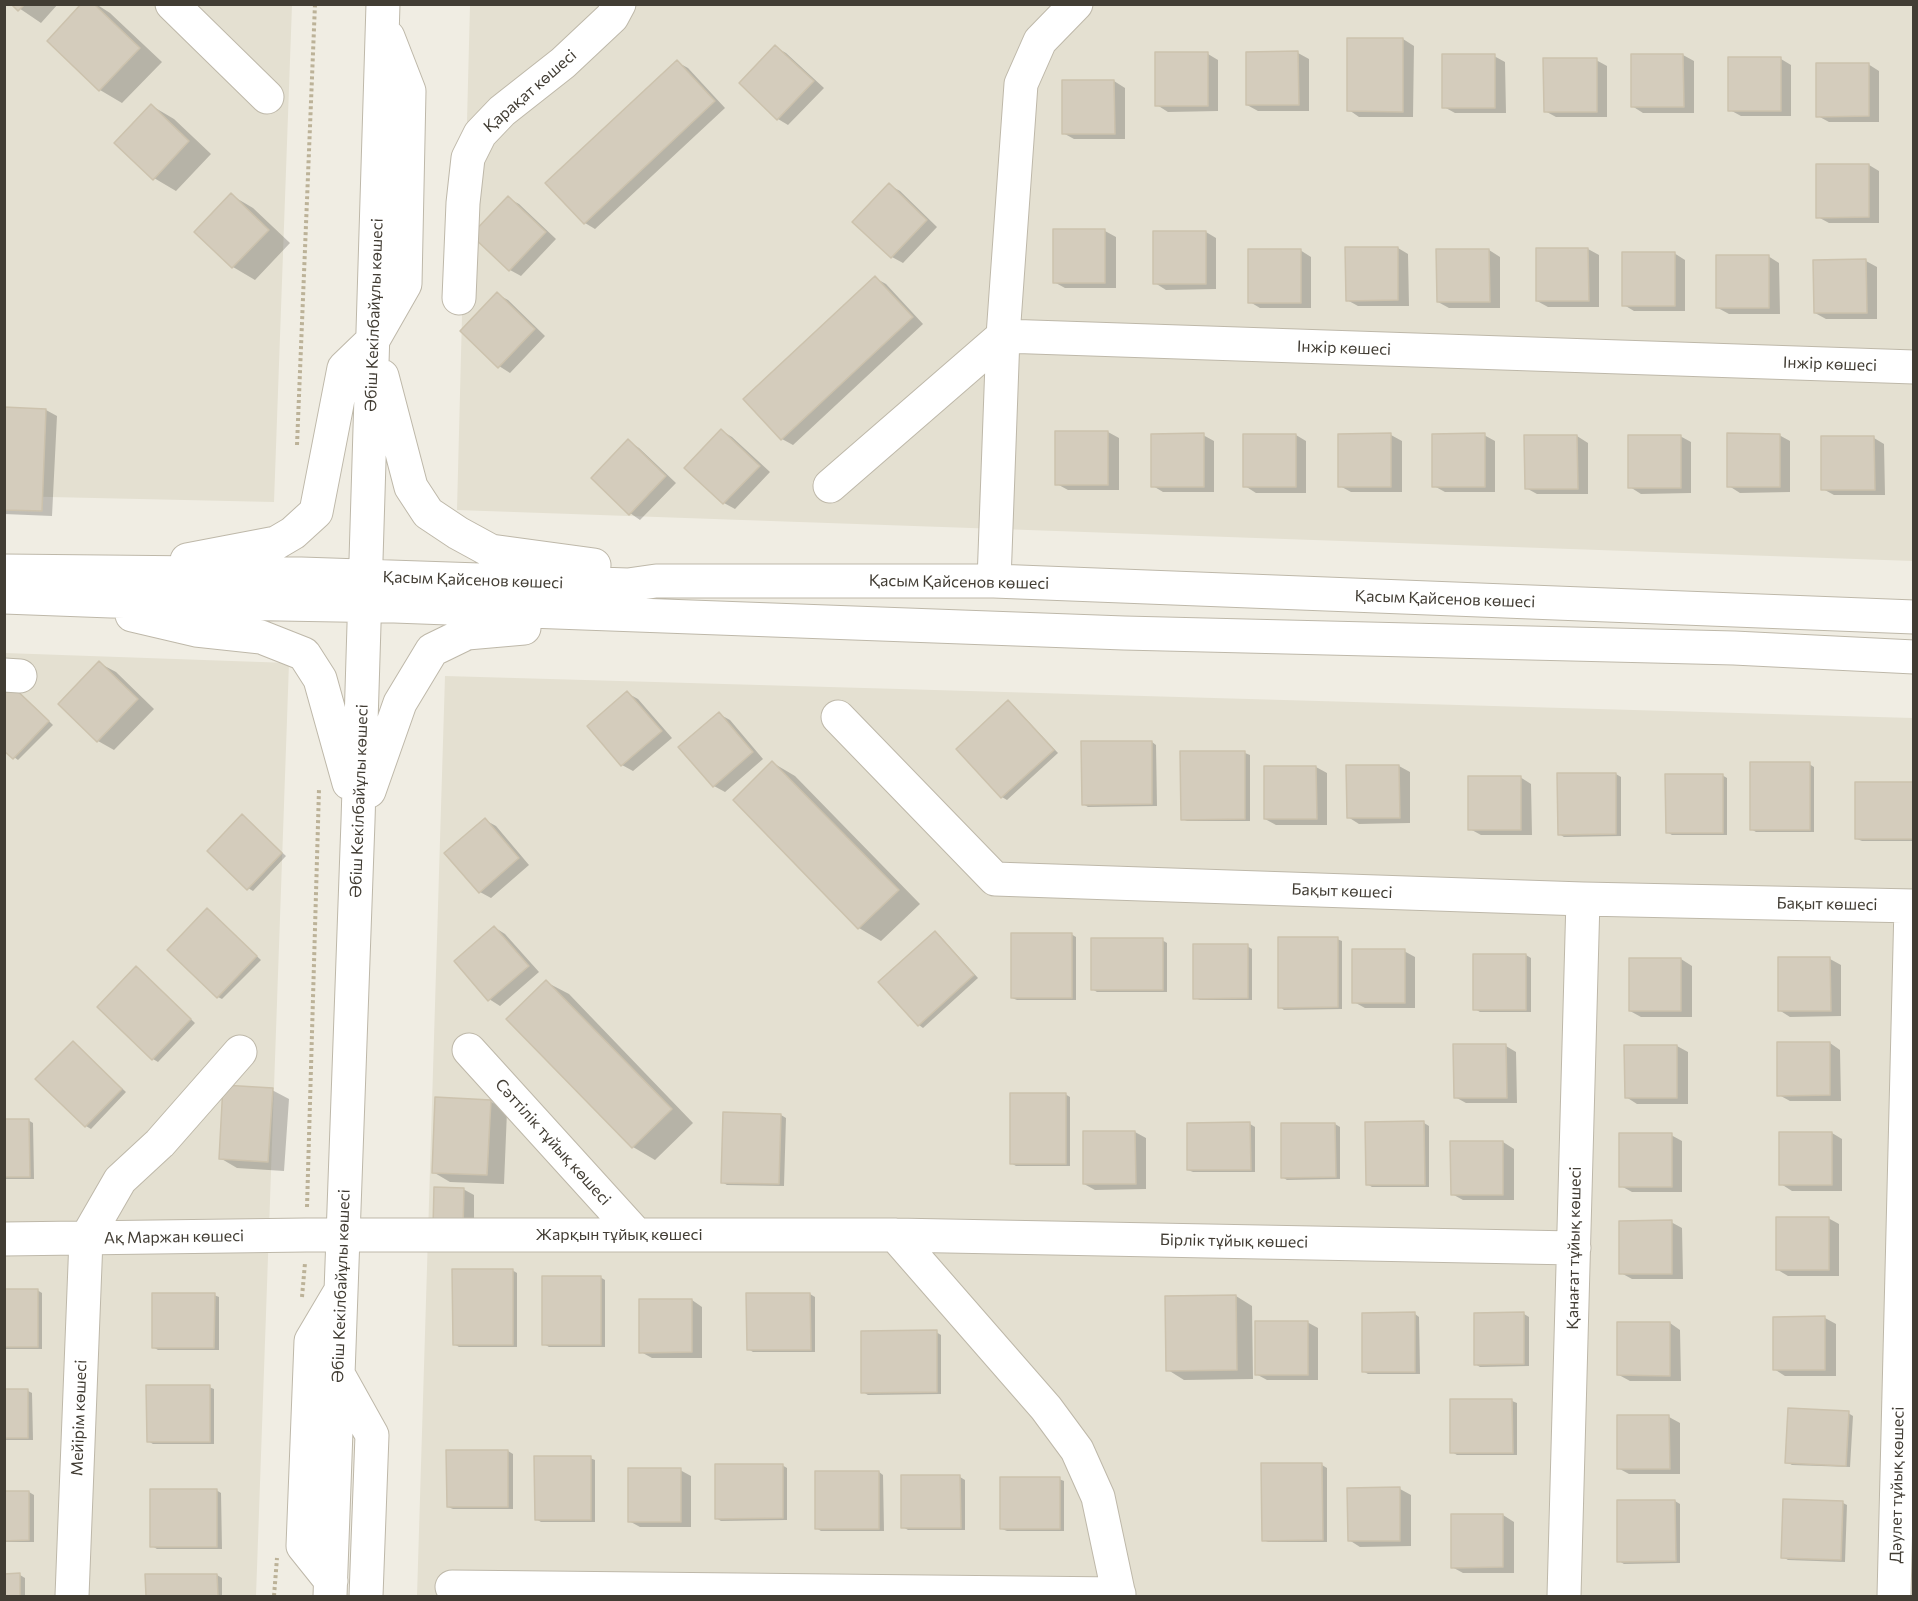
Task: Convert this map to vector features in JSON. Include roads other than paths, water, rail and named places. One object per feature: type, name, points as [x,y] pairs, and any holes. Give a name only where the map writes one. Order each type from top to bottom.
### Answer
[{"type":"street","points":[[172,4],[267,97]]},
{"type":"street","name":"Қарақат көшесі","points":[[459,298],[462,203],[468,158],[480,134],[502,111],[563,63],[612,17],[619,4]]},
{"type":"street","points":[[994,581],[1003,336],[1021,84],[1040,41],[1076,4]]},
{"type":"street","name":"Әбіш Кекілбайұлы көшесі","points":[[330,1589],[358,821],[383,14]]},
{"type":"street","points":[[830,486],[1003,336]]},
{"type":"street","name":"Інжір көшесі","points":[[1003,336],[1914,367]]},
{"type":"street","points":[[129,573],[220,552],[276,543],[293,533],[316,512],[344,368],[373,340],[411,487],[428,513],[491,551],[596,566],[656,581]]},
{"type":"street","name":"Қасым Қайсенов көшесі","points":[[4,571],[301,574],[365,592],[394,606],[1124,633],[1734,648],[1914,657]]},
{"type":"street","name":"Қасым Қайсенов көшесі","points":[[4,597],[111,601],[365,592],[396,576],[628,585],[656,581],[994,581],[1914,617]]},
{"type":"street","points":[[111,601],[130,615],[196,630],[261,637],[304,654],[320,679],[358,821]]},
{"type":"street","points":[[358,821],[400,703],[432,650],[467,633],[641,615]]},
{"type":"street","name":"Бақыт көшесі","points":[[838,717],[995,879],[1583,899],[1912,906]]},
{"type":"street","name":"Қанағат тұйық көшесі","points":[[1564,1596],[1583,899]]},
{"type":"street","name":"Дәулет тұйық көшесі","points":[[1894,1596],[1912,906]]},
{"type":"street","name":"Сәттілік тұйық көшесі","points":[[469,1050],[637,1235]]},
{"type":"street","points":[[86,1239],[120,1180],[160,1143],[240,1052]]},
{"type":"street","points":[[452,1587],[1119,1595],[1098,1497],[1077,1450],[1046,1408],[895,1234]]},
{"type":"street","name":"Жарқын тұйық көшесі","points":[[343,1235],[895,1234]]},
{"type":"street","name":"Бірлік тұйық көшесі","points":[[895,1234],[1574,1248]]},
{"type":"street","name":"Ақ Маржан көшесі","points":[[4,1239],[343,1235]]},
{"type":"street","name":"Мейірім көшесі","points":[[72,1596],[86,1239]]},
{"type":"street","points":[[330,1589],[303,1546],[304,1512],[311,1341],[341,1291]]},
{"type":"street","points":[[338,1374],[372,1435],[366,1596]]}]
